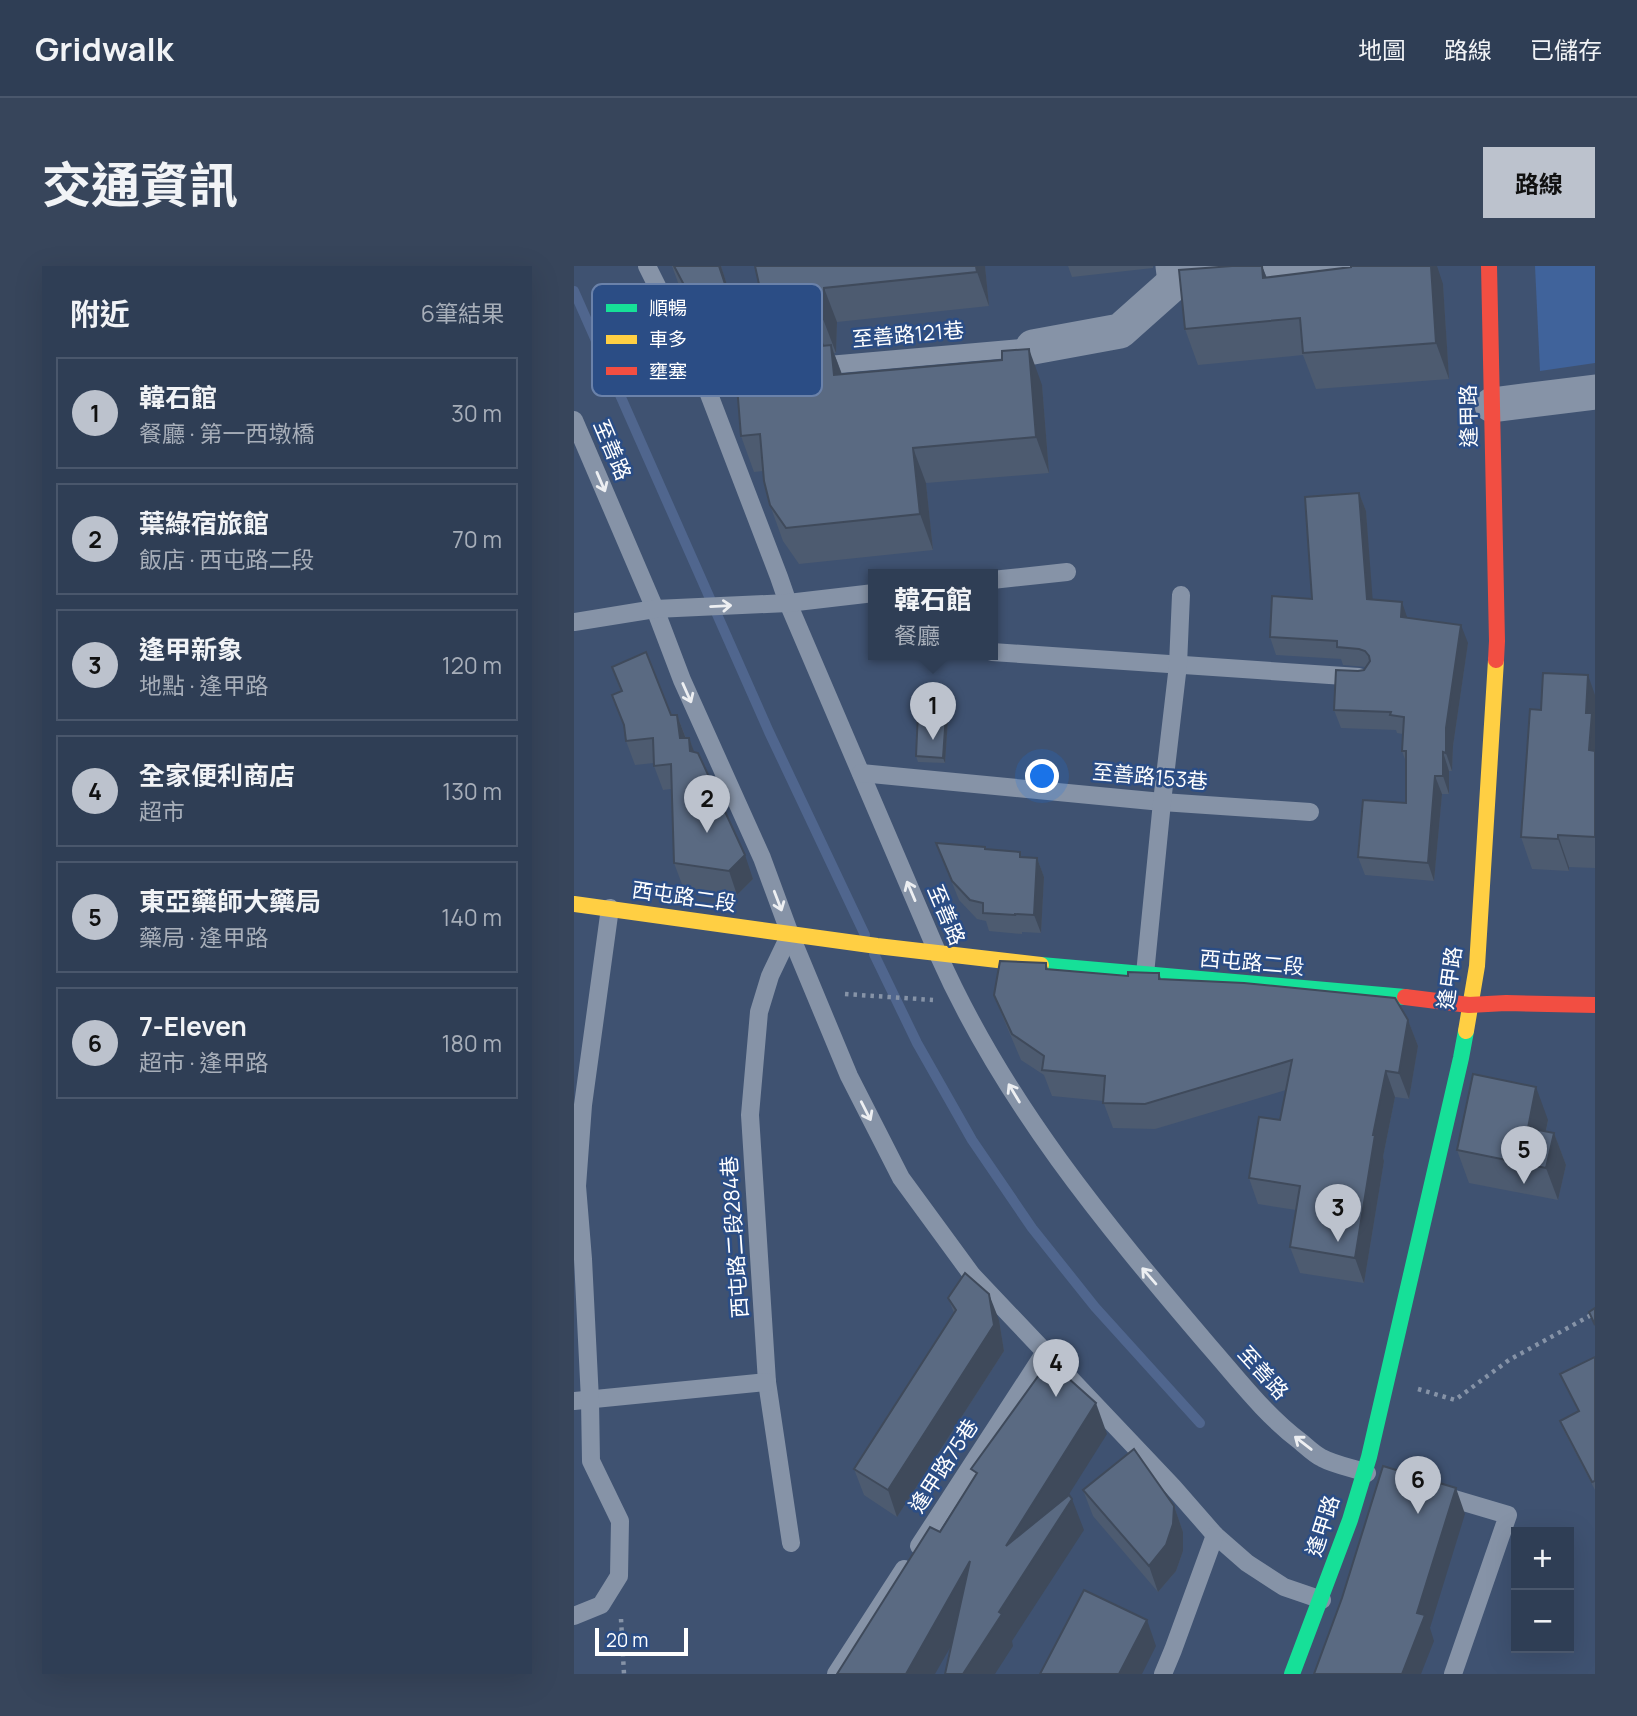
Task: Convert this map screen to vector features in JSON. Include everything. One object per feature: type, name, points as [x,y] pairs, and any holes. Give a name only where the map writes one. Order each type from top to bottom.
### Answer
[{"type":"street","points":[[1033,347],[1120,331],[1174,274],[1419,266]]},
{"type":"street","name":"逢甲路","points":[[1293,1674],[1350,1520],[1364,1471],[1461,1058],[1477,966],[1497,641],[1489,266]]},
{"type":"street","points":[[1492,405],[1595,392]]},
{"type":"street","name":"西屯路二段","points":[[574,904],[938,954],[1420,998],[1469,1005],[1595,1005]]},
{"type":"lane","name":"至善路","points":[[647,266],[656,284]]},
{"type":"lane","name":"至善路121巷","points":[[822,366],[1033,347]]},
{"type":"lane","name":"至善路","points":[[710,396],[788,603],[938,954],[971,1022],[1023,1108],[1082,1192],[1133,1257],[1281,1426],[1321,1458],[1386,1479]]},
{"type":"lane","name":"至善路","points":[[574,420],[655,609],[682,680],[762,858],[790,934],[849,1076],[901,1178],[972,1275],[1215,1535],[1247,1563],[1284,1587],[1322,1600]]},
{"type":"lane","points":[[998,579],[1068,572]]},
{"type":"lane","points":[[574,622],[655,609],[788,603],[868,594]]},
{"type":"lane","points":[[1145,974],[1178,665],[1181,595]]},
{"type":"lane","points":[[998,652],[1365,678]]},
{"type":"lane","name":"至善路153巷","points":[[861,773],[1162,802],[1310,812]]},
{"type":"lane","points":[[574,1616],[601,1605],[619,1576],[620,1521],[583,1461],[575,1186],[583,1105],[610,908]]},
{"type":"lane","name":"西屯路二段284巷","points":[[790,934],[770,976],[759,1012],[750,1115],[767,1382],[791,1543]]},
{"type":"lane","name":"逢甲路75巷","points":[[836,1674],[1045,1352]]},
{"type":"lane","points":[[582,1400],[767,1382]]},
{"type":"lane","points":[[1422,1489],[1508,1515],[1453,1674]]},
{"type":"lane","points":[[1163,1674],[1215,1535]]},
{"type":"path","points":[[845,994],[929,1000]]},
{"type":"path","points":[[1387,1380],[1455,1400],[1509,1360],[1595,1313]]},
{"type":"path","points":[[619,1576],[624,1674]]},
{"type":"shaded area","points":[[1535,266],[1595,266],[1595,363],[1540,371]]},
{"type":"building","points":[[674,266],[719,266],[725,284],[684,284]]},
{"type":"building","points":[[755,266],[976,266],[977,272],[824,288],[823,319],[822,284],[759,284]]},
{"type":"building","points":[[1262,266],[1263,278],[1351,266],[1431,266],[1436,343],[1303,353],[1300,318],[1185,329],[1179,270]]},
{"type":"building","points":[[831,345],[834,375],[1002,360],[1002,351],[1029,349],[1036,437],[913,448],[920,514],[786,528],[770,505],[764,481],[760,434],[741,436],[738,396],[822,396],[822,346]]},
{"type":"building","points":[[1359,493],[1367,599],[1402,602],[1401,617],[1461,625],[1446,728],[1446,753],[1443,752],[1443,776],[1435,776],[1428,863],[1358,857],[1363,800],[1406,803],[1406,751],[1402,751],[1404,717],[1390,715],[1391,712],[1334,710],[1336,670],[1364,670],[1370,661],[1369,656],[1359,649],[1337,647],[1337,641],[1270,637],[1272,596],[1312,599],[1305,497]]},
{"type":"building","points":[[646,652],[671,715],[677,715],[680,738],[689,738],[690,751],[698,753],[745,855],[729,871],[674,863],[671,764],[654,766],[653,738],[626,741],[624,725],[612,695],[622,691],[612,667]]},
{"type":"building","points":[[1543,673],[1588,675],[1586,713],[1592,713],[1589,750],[1595,751],[1595,837],[1521,837],[1530,709],[1541,710]]},
{"type":"building","points":[[918,712],[946,714],[943,758],[916,756]]},
{"type":"building","points":[[936,843],[1020,852],[1020,857],[1037,858],[1034,915],[983,913],[983,903],[970,900],[952,881]]},
{"type":"building","points":[[1000,961],[1046,963],[1046,969],[1128,976],[1128,972],[1159,973],[1159,979],[1244,983],[1395,998],[1408,1020],[1399,1073],[1386,1071],[1373,1135],[1355,1258],[1290,1247],[1300,1186],[1249,1178],[1259,1117],[1280,1120],[1292,1060],[1145,1104],[1103,1103],[1105,1076],[1042,1070],[1044,1056],[1012,1034],[994,995]]},
{"type":"building","points":[[1473,1074],[1536,1087],[1528,1128],[1554,1133],[1546,1168],[1457,1150]]},
{"type":"building","points":[[965,1273],[989,1294],[994,1325],[888,1490],[854,1469],[956,1310],[948,1298]]},
{"type":"building","points":[[1595,1308],[1595,1325],[1589,1312]]},
{"type":"building","points":[[1595,1357],[1595,1481],[1592,1482],[1560,1421],[1579,1411],[1560,1374]]},
{"type":"building","points":[[1049,1361],[1096,1403],[1006,1546],[1069,1495],[1072,1499],[999,1612],[1002,1614],[963,1674],[945,1674],[970,1561],[906,1674],[837,1674],[930,1527],[940,1532],[977,1473],[971,1469]]},
{"type":"building","points":[[1134,1449],[1174,1506],[1173,1524],[1166,1545],[1149,1566],[1083,1490]]},
{"type":"building","points":[[1383,1466],[1456,1488],[1417,1613],[1425,1615],[1402,1674],[1314,1674],[1342,1598]]},
{"type":"building","points":[[1084,1590],[1147,1620],[1119,1674],[1040,1674]]},
{"type":"waterway","points":[[574,291],[592,332]]},
{"type":"waterway","points":[[620,396],[769,732],[865,935]]},
{"type":"waterway","points":[[874,954],[917,1043],[972,1140],[1032,1228],[1095,1307],[1200,1423]]},
{"type":"traffic: fast","points":[[1041,965],[1405,997]]},
{"type":"traffic: fast","points":[[1292,1674],[1350,1520],[1369,1457],[1466,1031]]},
{"type":"traffic: slow","points":[[1466,1031],[1477,966],[1496,660]]},
{"type":"traffic: slow","points":[[574,904],[877,946],[1041,965]]},
{"type":"traffic: jam","points":[[1489,266],[1496,660]]},
{"type":"traffic: jam","points":[[1405,997],[1469,1005],[1595,1005]]},
{"type":"place","name":"韓石館","points":[[933,740]]},
{"type":"place","name":"葉綠宿旅館","points":[[707,833]]},
{"type":"place","name":"東亞藥師大藥局","points":[[1524,1184]]},
{"type":"place","name":"逢甲新象","points":[[1338,1242]]},
{"type":"place","name":"全家便利商店","points":[[1056,1397]]},
{"type":"place","name":"7-Eleven","points":[[1418,1514]]}]
